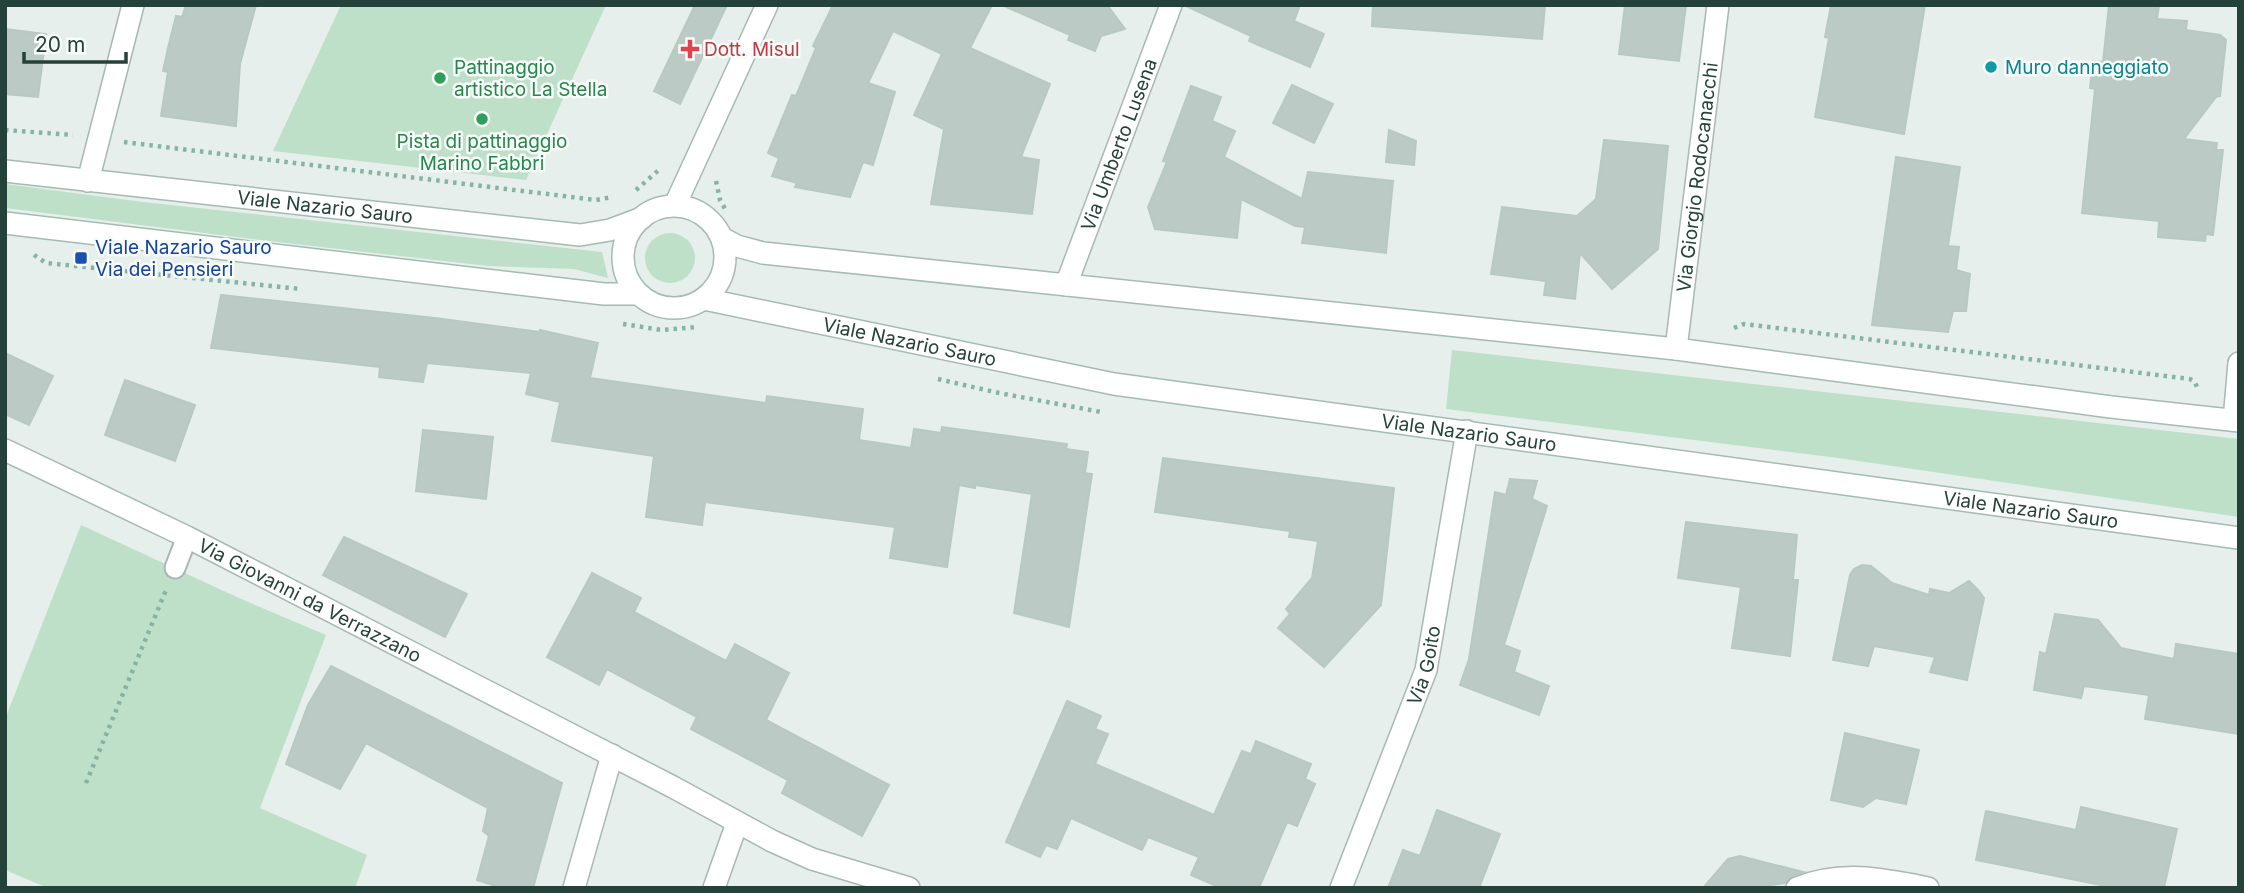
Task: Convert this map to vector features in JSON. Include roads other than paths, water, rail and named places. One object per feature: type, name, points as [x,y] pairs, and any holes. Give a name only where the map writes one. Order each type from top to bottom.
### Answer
[{"type":"main road","points":[[88,181],[133,5]]},
{"type":"main road","points":[[675,205],[767,5]]},
{"type":"main road","name":"Via Umberto Lusena","points":[[1066,285],[1171,5]]},
{"type":"main road","name":"Via Giorgio Rodocanacchi","points":[[1676,349],[1718,5]]},
{"type":"main road","name":"Viale Nazario Sauro","points":[[5,171],[580,235],[610,230],[642,218]]},
{"type":"main road","points":[[722,238],[725,263],[723,272],[715,288],[692,306],[673,309],[654,304],[638,294],[630,283],[623,256],[629,234],[642,218],[660,208],[675,205],[697,211],[710,221],[722,238],[737,246],[763,253],[1676,349],[2112,407],[2236,420],[2239,363]]},
{"type":"main road","points":[[5,223],[604,294],[638,294]]},
{"type":"main road","name":"Viale Nazario Sauro","points":[[704,299],[1114,384],[2239,538]]},
{"type":"main road","name":"Via Goito","points":[[1341,888],[1426,670],[1467,431]]},
{"type":"main road","name":"Via Giovanni da Verrazzano","points":[[5,450],[187,537],[612,755],[737,823]]},
{"type":"main road","points":[[574,888],[612,755]]},
{"type":"main road","points":[[714,888],[737,823],[812,859],[909,888]]},
{"type":"main road","points":[[1797,888],[1830,878],[1860,876],[1928,888]]},
{"type":"lane","points":[[175,568],[187,537]]},
{"type":"place","name":"Dott. Misul","points":[[690,49]]},
{"type":"place","name":"Muro danneggiato","points":[[1991,67]]},
{"type":"place","name":"Pattinaggio artistico La Stella","points":[[440,78]]},
{"type":"place","name":"Pista di pattinaggio Marino Fabbri","points":[[482,119]]},
{"type":"place","name":"Viale Nazario Sauro Via dei Pensieri","points":[[81,258]]}]
